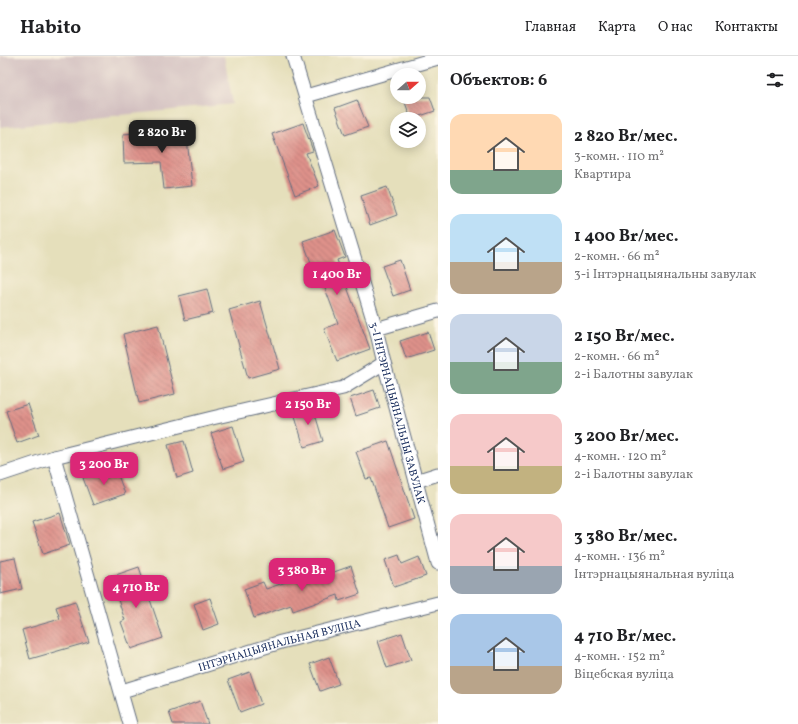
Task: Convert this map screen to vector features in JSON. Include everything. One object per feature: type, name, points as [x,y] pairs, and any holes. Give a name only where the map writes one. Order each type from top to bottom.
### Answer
[{"type":"street","name":"3-І ІНТЭРНАЦЫЯНАЛЬНЫ ЗАВУЛАК","points":[[293,56],[376,329],[438,563]]},
{"type":"street","points":[[306,96],[438,58]]},
{"type":"street","points":[[376,329],[438,311]]},
{"type":"street","points":[[0,475],[54,457],[343,388],[384,363]]},
{"type":"street","points":[[54,457],[122,691],[130,724]]},
{"type":"street","points":[[416,481],[438,474]]},
{"type":"street","name":"ІНТЭРНАЦЫЯНАЛЬНАЯ ВУЛІЦА","points":[[122,691],[281,642],[438,603]]},
{"type":"shaded area","points":[[0,56],[224,56],[233,104],[0,127]]},
{"type":"building","points":[[426,97],[430,97],[435,111],[426,114],[426,112],[408,112],[406,104],[426,104]]},
{"type":"building","points":[[357,100],[368,127],[345,135],[335,108]]},
{"type":"building","points":[[303,123],[313,151],[306,153],[319,186],[295,195],[272,134]]},
{"type":"building","points":[[186,129],[192,186],[164,189],[161,162],[124,163],[123,134]]},
{"type":"building","points":[[387,187],[397,215],[370,225],[361,196]]},
{"type":"building","points":[[335,230],[345,257],[337,260],[370,349],[337,361],[324,329],[338,323],[317,267],[313,268],[303,241]]},
{"type":"building","points":[[400,260],[410,290],[393,296],[382,266]]},
{"type":"building","points":[[207,289],[213,313],[185,320],[179,296]]},
{"type":"building","points":[[260,301],[280,369],[248,378],[229,310]]},
{"type":"building","points":[[158,325],[175,394],[139,403],[123,334]]},
{"type":"building","points":[[428,332],[434,350],[406,359],[400,341]]},
{"type":"building","points":[[374,390],[380,408],[356,416],[350,398]]},
{"type":"building","points":[[28,404],[39,435],[17,443],[6,411]]},
{"type":"building","points":[[312,404],[323,441],[304,447],[293,410]]},
{"type":"building","points":[[233,426],[244,462],[223,469],[211,433]]},
{"type":"building","points":[[184,441],[193,473],[177,478],[168,445]]},
{"type":"building","points":[[388,441],[414,519],[388,528],[371,478],[366,479],[356,452]]},
{"type":"building","points":[[115,467],[125,494],[93,505],[83,478]]},
{"type":"building","points":[[60,513],[70,545],[43,554],[32,522]]},
{"type":"building","points":[[399,555],[402,564],[419,557],[426,576],[394,587],[385,560]]},
{"type":"building","points":[[15,558],[22,589],[0,594],[0,561]]},
{"type":"building","points":[[351,566],[360,594],[339,601],[338,595],[293,611],[291,605],[254,618],[244,589],[263,582],[266,589],[315,572],[317,578]]},
{"type":"building","points":[[139,567],[163,638],[131,649],[121,622],[125,620],[110,577]]},
{"type":"building","points":[[210,598],[219,624],[203,630],[194,604]]},
{"type":"building","points":[[75,601],[89,642],[30,659],[22,630],[60,619],[56,607]]},
{"type":"building","points":[[402,633],[411,660],[387,668],[378,641]]},
{"type":"building","points":[[329,657],[339,684],[320,691],[310,664]]},
{"type":"building","points":[[250,672],[261,704],[240,712],[228,680]]},
{"type":"building","points":[[200,701],[208,724],[173,724],[169,712]]}]
